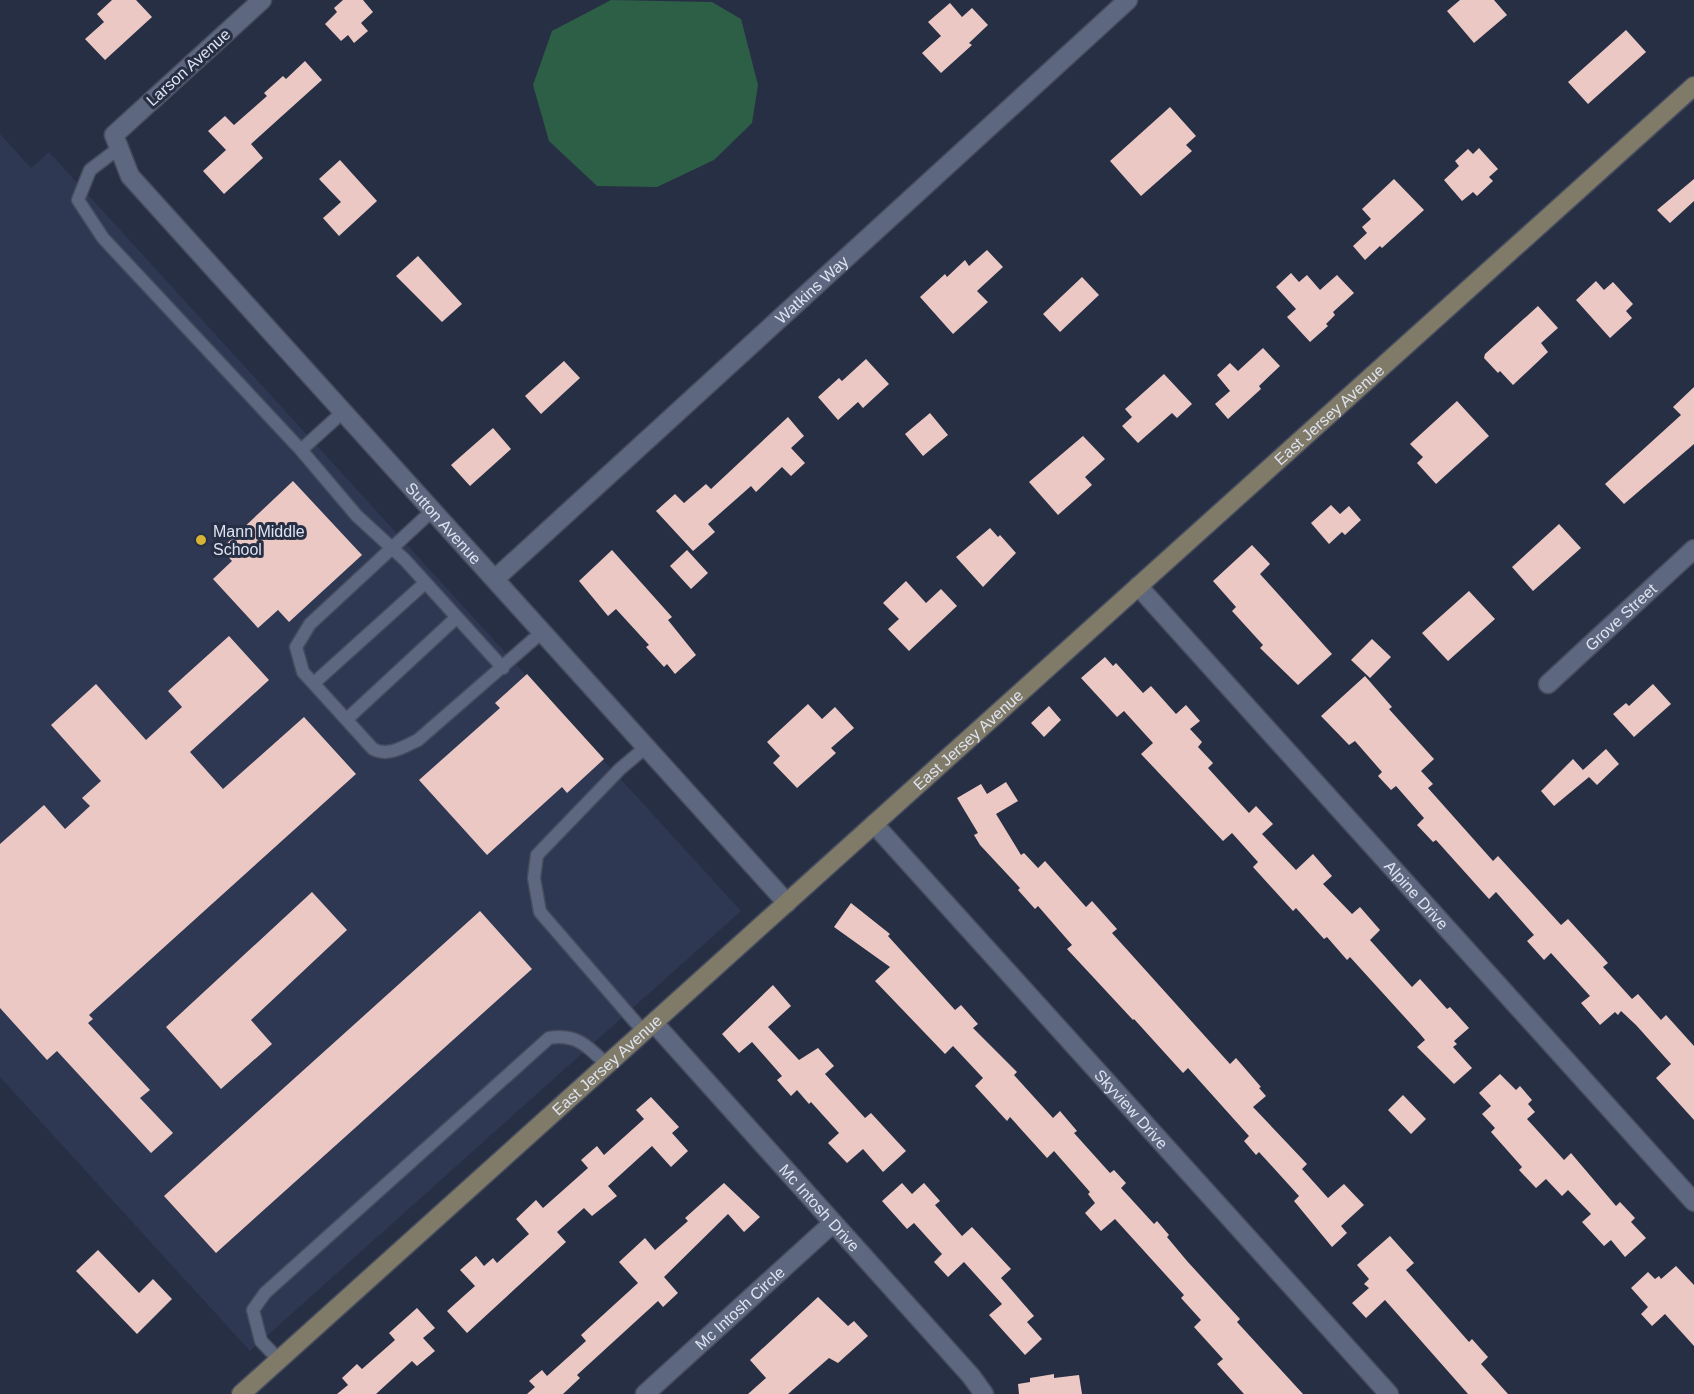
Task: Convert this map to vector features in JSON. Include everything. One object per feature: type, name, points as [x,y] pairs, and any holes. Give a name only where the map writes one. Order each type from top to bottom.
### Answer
[{"type":"street","name":"Larson Avenue","points":[[116,142],[262,0]]},
{"type":"street","name":"Watkins Way","points":[[495,579],[1128,0]]},
{"type":"street","name":"East Jersey Avenue","points":[[241,1394],[1694,86]]},
{"type":"street","name":"Sutton Avenue","points":[[116,142],[130,176],[787,903]]},
{"type":"street","name":"Grove Street","points":[[1548,684],[1694,549]]},
{"type":"street","name":"Alpine Drive","points":[[1138,586],[1694,1202]]},
{"type":"street","name":"Skyview Drive","points":[[874,824],[1389,1394]]},
{"type":"street","name":"Mc Intosh Drive","points":[[649,1027],[833,1223],[971,1376],[984,1394]]},
{"type":"street","name":"Mc Intosh Circle","points":[[645,1394],[833,1223]]},
{"type":"lane","points":[[116,142],[90,170],[78,200],[103,238],[301,450],[357,516],[425,583],[503,668]]},
{"type":"lane","points":[[301,450],[344,411]]},
{"type":"lane","points":[[433,510],[310,624],[296,647],[303,672],[373,749],[380,753],[394,751],[418,740],[542,632]]},
{"type":"lane","points":[[314,683],[425,583]]},
{"type":"lane","points":[[347,719],[456,618]]},
{"type":"lane","points":[[646,747],[620,769],[537,855],[534,878],[540,912],[649,1027]]},
{"type":"lane","points":[[279,1360],[261,1341],[253,1310],[265,1293],[318,1245],[549,1038],[562,1035],[585,1042],[607,1065]]},
{"type":"shaded area","name":"Mann Middle School","points":[[0,134],[31,168],[49,152],[741,911],[250,1351],[0,1077]]},
{"type":"green space","points":[[611,0],[712,2],[741,19],[758,85],[752,123],[714,160],[657,187],[597,186],[549,141],[533,85],[552,31]]},
{"type":"building","points":[[112,0],[136,0],[152,17],[105,60],[85,39],[104,22],[97,14]]},
{"type":"building","points":[[343,0],[363,0],[373,12],[361,23],[368,31],[354,43],[348,35],[341,41],[325,24],[337,12],[334,8]]},
{"type":"building","points":[[1460,0],[1494,0],[1507,15],[1474,43],[1447,11]]},
{"type":"building","points":[[950,3],[962,17],[972,8],[988,25],[969,43],[972,45],[941,73],[922,53],[941,36],[928,22]]},
{"type":"building","points":[[1626,30],[1646,52],[1588,104],[1568,82]]},
{"type":"building","points":[[305,61],[322,80],[251,144],[263,158],[224,194],[203,171],[226,150],[208,131],[225,116],[234,125],[267,96],[264,93],[283,76],[286,79]]},
{"type":"building","points":[[1170,107],[1196,136],[1186,145],[1192,151],[1141,196],[1110,161]]},
{"type":"building","points":[[1479,148],[1498,169],[1489,177],[1493,181],[1477,196],[1473,192],[1462,201],[1444,180],[1459,166],[1455,161],[1468,149],[1473,154]]},
{"type":"building","points":[[340,160],[377,201],[339,236],[323,218],[341,202],[319,179]]},
{"type":"building","points":[[1394,179],[1424,210],[1382,248],[1380,246],[1365,260],[1353,246],[1367,233],[1362,227],[1371,219],[1362,209]]},
{"type":"building","points":[[1694,179],[1694,201],[1670,223],[1657,210]]},
{"type":"building","points":[[987,250],[1003,267],[977,291],[988,302],[953,334],[920,297],[945,274],[947,277],[965,260],[969,266]]},
{"type":"building","points":[[418,256],[462,304],[442,322],[396,276]]},
{"type":"building","points":[[1291,273],[1299,282],[1307,275],[1320,290],[1337,275],[1354,293],[1333,312],[1335,315],[1326,324],[1328,326],[1310,342],[1287,317],[1296,309],[1276,287]]},
{"type":"building","points":[[1082,277],[1099,295],[1060,332],[1043,314]]},
{"type":"building","points":[[1596,281],[1604,290],[1613,282],[1633,304],[1626,311],[1632,318],[1610,338],[1576,300]]},
{"type":"building","points":[[1538,306],[1558,328],[1541,343],[1548,352],[1513,385],[1484,358],[1485,354]]},
{"type":"building","points":[[1263,348],[1280,366],[1259,386],[1261,389],[1228,419],[1215,404],[1230,391],[1217,375],[1230,363],[1238,371]]},
{"type":"building","points":[[866,359],[889,384],[863,408],[858,402],[838,420],[818,397],[839,378],[842,381]]},
{"type":"building","points":[[564,361],[580,378],[541,414],[525,396]]},
{"type":"building","points":[[1164,374],[1192,404],[1177,418],[1172,413],[1138,443],[1122,426],[1132,417],[1125,409]]},
{"type":"building","points":[[1694,387],[1694,444],[1624,504],[1605,484],[1681,415],[1673,407]]},
{"type":"building","points":[[1457,401],[1489,436],[1436,484],[1417,463],[1423,457],[1410,444]]},
{"type":"building","points":[[930,413],[948,435],[923,456],[905,434]]},
{"type":"building","points":[[788,417],[804,436],[791,448],[805,463],[791,476],[782,467],[756,492],[751,486],[708,524],[715,532],[693,551],[656,511],[675,494],[684,503],[706,484],[711,489]]},
{"type":"building","points":[[493,428],[511,449],[470,486],[451,465]]},
{"type":"building","points":[[1083,436],[1105,459],[1085,477],[1092,485],[1058,515],[1029,482]]},
{"type":"building","points":[[293,481],[362,555],[289,622],[278,610],[258,628],[213,579],[232,561],[221,549]]},
{"type":"building","points":[[1331,505],[1340,514],[1349,506],[1361,520],[1345,535],[1342,532],[1329,544],[1311,523]]},
{"type":"building","points":[[1559,524],[1581,548],[1533,591],[1512,567]]},
{"type":"building","points":[[990,528],[998,537],[1000,535],[1016,553],[983,587],[956,557]]},
{"type":"building","points":[[1252,545],[1270,564],[1260,574],[1332,654],[1298,685],[1260,648],[1263,645],[1232,611],[1236,607],[1213,581]]},
{"type":"building","points":[[612,550],[672,617],[668,620],[696,655],[675,674],[667,664],[664,667],[646,647],[649,645],[616,609],[608,616],[579,581]]},
{"type":"building","points":[[687,550],[708,573],[691,589],[670,566]]},
{"type":"building","points":[[906,581],[926,603],[941,589],[957,606],[909,651],[888,629],[899,619],[883,603]]},
{"type":"building","points":[[1469,591],[1495,619],[1448,661],[1422,633]]},
{"type":"building","points":[[229,636],[269,680],[190,752],[223,789],[304,717],[356,774],[89,1015],[93,1019],[88,1023],[150,1090],[140,1098],[173,1133],[151,1153],[57,1051],[47,1060],[0,1008],[0,844],[44,805],[65,829],[90,806],[82,798],[101,781],[51,725],[96,684],[146,740],[182,707],[168,691]]},
{"type":"building","points":[[1372,639],[1391,657],[1370,678],[1351,660]]},
{"type":"building","points":[[1105,657],[1113,666],[1116,663],[1143,693],[1151,686],[1176,714],[1186,705],[1200,721],[1190,729],[1202,742],[1198,747],[1213,763],[1208,768],[1249,813],[1256,806],[1273,824],[1262,834],[1296,870],[1313,854],[1332,876],[1323,884],[1352,914],[1360,907],[1380,930],[1370,940],[1412,987],[1420,979],[1447,1009],[1450,1007],[1469,1028],[1454,1041],[1457,1044],[1453,1047],[1472,1068],[1454,1084],[1417,1047],[1425,1040],[1350,957],[1347,960],[1327,937],[1324,939],[1296,908],[1293,911],[1253,867],[1258,862],[1232,833],[1223,841],[1141,754],[1153,743],[1124,711],[1117,717],[1081,678]]},
{"type":"building","points":[[527,674],[604,759],[567,793],[562,787],[487,855],[419,780],[500,708],[495,703]]},
{"type":"building","points":[[1365,676],[1392,707],[1389,709],[1434,759],[1421,771],[1433,784],[1428,788],[1493,861],[1498,856],[1561,925],[1568,919],[1608,963],[1603,967],[1632,999],[1638,994],[1661,1020],[1666,1015],[1694,1046],[1694,1120],[1656,1078],[1671,1064],[1636,1025],[1621,1011],[1618,1015],[1615,1012],[1600,1025],[1581,1003],[1590,996],[1551,953],[1544,960],[1527,941],[1534,935],[1496,892],[1489,899],[1436,840],[1433,842],[1417,825],[1424,818],[1396,786],[1391,790],[1378,776],[1382,772],[1355,741],[1349,745],[1321,716]]},
{"type":"building","points":[[1653,684],[1671,704],[1634,737],[1613,714],[1626,703],[1629,706]]},
{"type":"building","points":[[808,704],[822,719],[835,707],[854,728],[831,748],[836,753],[797,788],[773,763],[780,756],[767,742]]},
{"type":"building","points":[[1049,706],[1061,720],[1044,737],[1031,723]]},
{"type":"building","points":[[1606,749],[1619,764],[1597,785],[1589,777],[1554,806],[1541,791],[1573,759],[1583,770]]},
{"type":"building","points":[[1006,782],[1018,801],[996,814],[1021,855],[1024,853],[1038,868],[1045,861],[1086,907],[1092,901],[1117,929],[1112,933],[1230,1064],[1236,1058],[1266,1096],[1253,1107],[1307,1164],[1302,1169],[1328,1198],[1344,1184],[1364,1205],[1341,1226],[1347,1233],[1332,1247],[1294,1201],[1299,1196],[1259,1152],[1256,1155],[1244,1141],[1249,1136],[1188,1068],[1183,1073],[1067,949],[1072,945],[1038,906],[1035,909],[1018,890],[1020,888],[980,845],[974,835],[978,833],[957,798],[981,784],[987,794]]},
{"type":"building","points":[[312,892],[347,930],[251,1020],[272,1044],[221,1089],[166,1027]]},
{"type":"building","points":[[851,903],[890,934],[888,936],[955,1010],[961,1005],[978,1024],[973,1028],[1017,1072],[1014,1075],[1053,1118],[1060,1111],[1077,1131],[1074,1133],[1110,1173],[1114,1170],[1126,1183],[1121,1188],[1154,1224],[1157,1221],[1187,1261],[1240,1319],[1237,1322],[1303,1394],[1244,1394],[1217,1364],[1223,1359],[1194,1327],[1201,1320],[1181,1298],[1184,1295],[1115,1219],[1101,1231],[1085,1213],[1095,1203],[1088,1194],[1090,1192],[1054,1151],[1047,1158],[1010,1117],[1007,1121],[975,1086],[983,1078],[953,1046],[945,1054],[875,981],[890,967],[834,927]]},
{"type":"building","points":[[480,911],[532,969],[216,1253],[164,1196]]},
{"type":"building","points":[[773,985],[791,1006],[768,1027],[799,1060],[818,1048],[834,1066],[825,1074],[865,1118],[871,1113],[906,1151],[883,1172],[863,1149],[847,1163],[828,1143],[839,1133],[811,1102],[809,1104],[797,1090],[791,1096],[777,1080],[782,1076],[752,1042],[739,1053],[722,1034]]},
{"type":"building","points":[[1500,1074],[1516,1090],[1520,1086],[1532,1100],[1528,1104],[1535,1112],[1527,1119],[1564,1160],[1571,1153],[1616,1206],[1620,1202],[1635,1218],[1631,1222],[1646,1238],[1625,1257],[1611,1240],[1604,1246],[1582,1222],[1591,1214],[1568,1190],[1562,1196],[1546,1179],[1536,1188],[1519,1170],[1522,1167],[1491,1132],[1495,1128],[1482,1114],[1491,1106],[1479,1093]]},
{"type":"building","points":[[1403,1095],[1426,1119],[1411,1134],[1388,1110]]},
{"type":"building","points":[[651,1097],[679,1127],[672,1133],[688,1151],[671,1167],[652,1146],[608,1186],[617,1196],[592,1216],[584,1208],[557,1232],[566,1242],[467,1333],[447,1311],[475,1286],[460,1270],[476,1256],[484,1266],[493,1258],[497,1263],[529,1234],[516,1219],[536,1200],[543,1208],[588,1168],[581,1160],[597,1146],[604,1155],[644,1119],[636,1110]]},
{"type":"building","points":[[724,1183],[760,1217],[744,1232],[728,1214],[664,1277],[678,1293],[663,1307],[658,1301],[577,1375],[580,1378],[563,1394],[527,1394],[535,1387],[529,1381],[542,1370],[547,1376],[586,1341],[581,1335],[638,1283],[619,1262],[645,1238],[655,1250],[688,1221],[685,1218]]},
{"type":"building","points":[[902,1183],[912,1194],[924,1183],[940,1201],[935,1205],[962,1236],[972,1227],[1011,1269],[1001,1278],[1034,1316],[1027,1322],[1042,1339],[1025,1355],[989,1315],[1002,1304],[964,1262],[948,1277],[934,1262],[942,1254],[914,1223],[907,1229],[882,1201]]},
{"type":"building","points":[[1390,1236],[1414,1263],[1406,1270],[1469,1342],[1472,1339],[1488,1357],[1481,1364],[1508,1394],[1468,1394],[1385,1300],[1366,1318],[1352,1303],[1369,1288],[1364,1284],[1369,1279],[1357,1265]]},
{"type":"building","points":[[98,1250],[139,1293],[153,1279],[172,1299],[137,1334],[76,1271]]},
{"type":"building","points":[[1676,1266],[1694,1285],[1694,1346],[1665,1314],[1652,1326],[1641,1314],[1648,1307],[1631,1288],[1648,1272],[1655,1279],[1659,1276],[1661,1279]]},
{"type":"building","points":[[818,1297],[848,1326],[854,1321],[868,1336],[838,1363],[829,1358],[788,1394],[748,1394],[766,1378],[750,1360]]},
{"type":"building","points":[[417,1308],[435,1328],[423,1338],[435,1351],[417,1366],[412,1361],[376,1394],[337,1394],[348,1385],[342,1378],[357,1364],[362,1369],[395,1340],[389,1333]]},
{"type":"building","points":[[1054,1374],[1054,1378],[1079,1375],[1082,1394],[1019,1394],[1018,1384],[1030,1382],[1030,1378]]},
{"type":"place","name":"Mann Middle School","points":[[201,540]]}]
